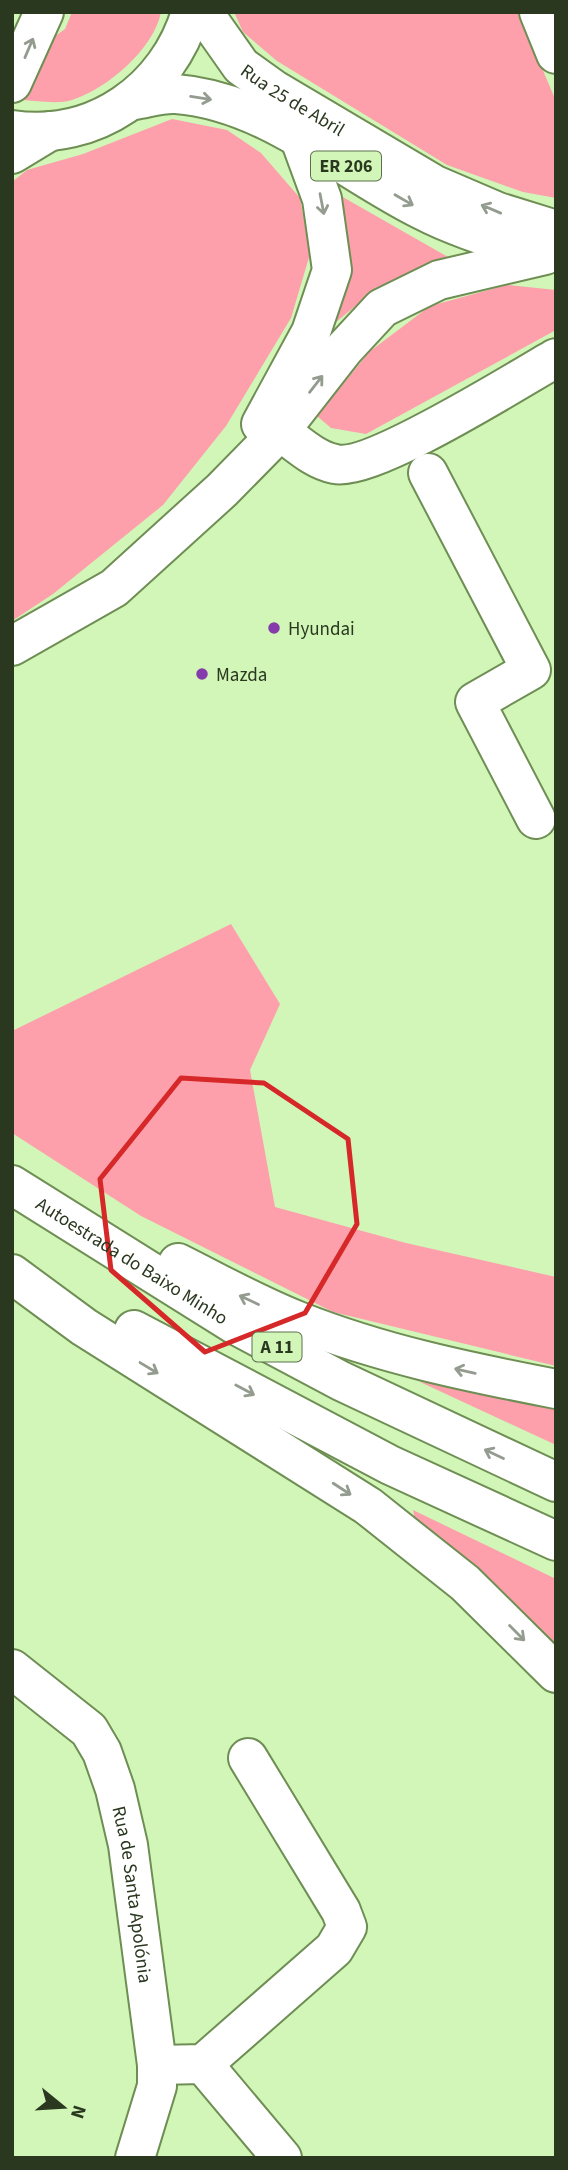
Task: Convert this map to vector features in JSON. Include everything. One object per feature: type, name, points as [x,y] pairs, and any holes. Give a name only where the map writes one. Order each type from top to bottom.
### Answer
[{"type":"main road","points":[[12,83],[44,12]]},
{"type":"main road","points":[[12,130],[50,131],[89,123],[134,100],[163,72],[184,37],[191,12]]},
{"type":"main road","name":"Rua 25 de Abril","points":[[203,12],[241,66],[311,113],[435,185],[498,212],[552,247]]},
{"type":"main road","points":[[540,12],[556,54]]},
{"type":"main road","name":"Rua 25 de Abril","points":[[134,100],[174,94],[216,100],[300,139],[423,211],[488,237],[552,247]]},
{"type":"main road","points":[[12,154],[50,131]]},
{"type":"main road","name":"Rua 25 de Abril","points":[[222,490],[312,332],[332,270],[323,199],[300,139]]},
{"type":"main road","name":"Rua 25 de Abril","points":[[12,646],[114,588],[222,490],[281,431],[344,349],[382,309],[439,280],[552,247]]},
{"type":"main road","points":[[281,431],[316,458],[337,465],[361,461],[424,432],[556,358]]},
{"type":"main road","points":[[428,473],[531,670],[475,702],[536,819]]},
{"type":"main road","name":"A 11","points":[[12,1178],[245,1298],[297,1321],[417,1360],[556,1389]]},
{"type":"main road","name":"Autoestrada do Baixo Minho","points":[[12,1185],[234,1324],[365,1393],[556,1482]]},
{"type":"main road","name":"A 11","points":[[12,1265],[378,1458],[556,1541]]},
{"type":"main road","points":[[12,1274],[84,1327],[368,1506],[466,1583],[556,1673]]},
{"type":"main road","name":"Rua de Santa Apolónia","points":[[12,1669],[89,1730],[102,1752],[115,1789],[128,1845],[157,2065],[157,2086],[135,2158]]},
{"type":"main road","points":[[157,2065],[203,2064],[334,1949],[347,1927],[341,1911],[248,1758]]},
{"type":"main road","points":[[203,2064],[282,2158]]},
{"type":"highlighted area","points":[[181,1078],[264,1083],[348,1139],[357,1224],[305,1313],[205,1352],[111,1270],[100,1179]]},
{"type":"shaded area","points":[[72,12],[161,12],[157,26],[139,53],[100,87],[66,101],[18,100],[48,41],[65,29]]},
{"type":"shaded area","points":[[234,12],[518,12],[556,101],[556,198],[523,192],[447,165],[277,61],[243,32]]},
{"type":"shaded area","points":[[172,119],[227,130],[261,153],[300,198],[310,254],[291,318],[226,426],[163,505],[53,594],[12,621],[12,182],[27,170],[83,154]]},
{"type":"shaded area","points":[[341,196],[448,257],[375,290],[336,322],[344,290],[347,259]]},
{"type":"shaded area","points":[[507,285],[556,290],[556,330],[366,434],[331,428],[317,416],[369,352],[430,306]]},
{"type":"shaded area","points":[[231,924],[280,1004],[250,1070],[275,1207],[406,1243],[556,1277],[556,1366],[333,1312],[141,1216],[12,1133],[12,1031]]},
{"type":"shaded area","points":[[420,1382],[468,1386],[556,1403],[556,1445]]},
{"type":"shaded area","points":[[413,1510],[556,1579],[556,1646],[415,1521]]},
{"type":"place","name":"Hyundai","points":[[274,628]]},
{"type":"place","name":"Mazda","points":[[202,674]]}]
